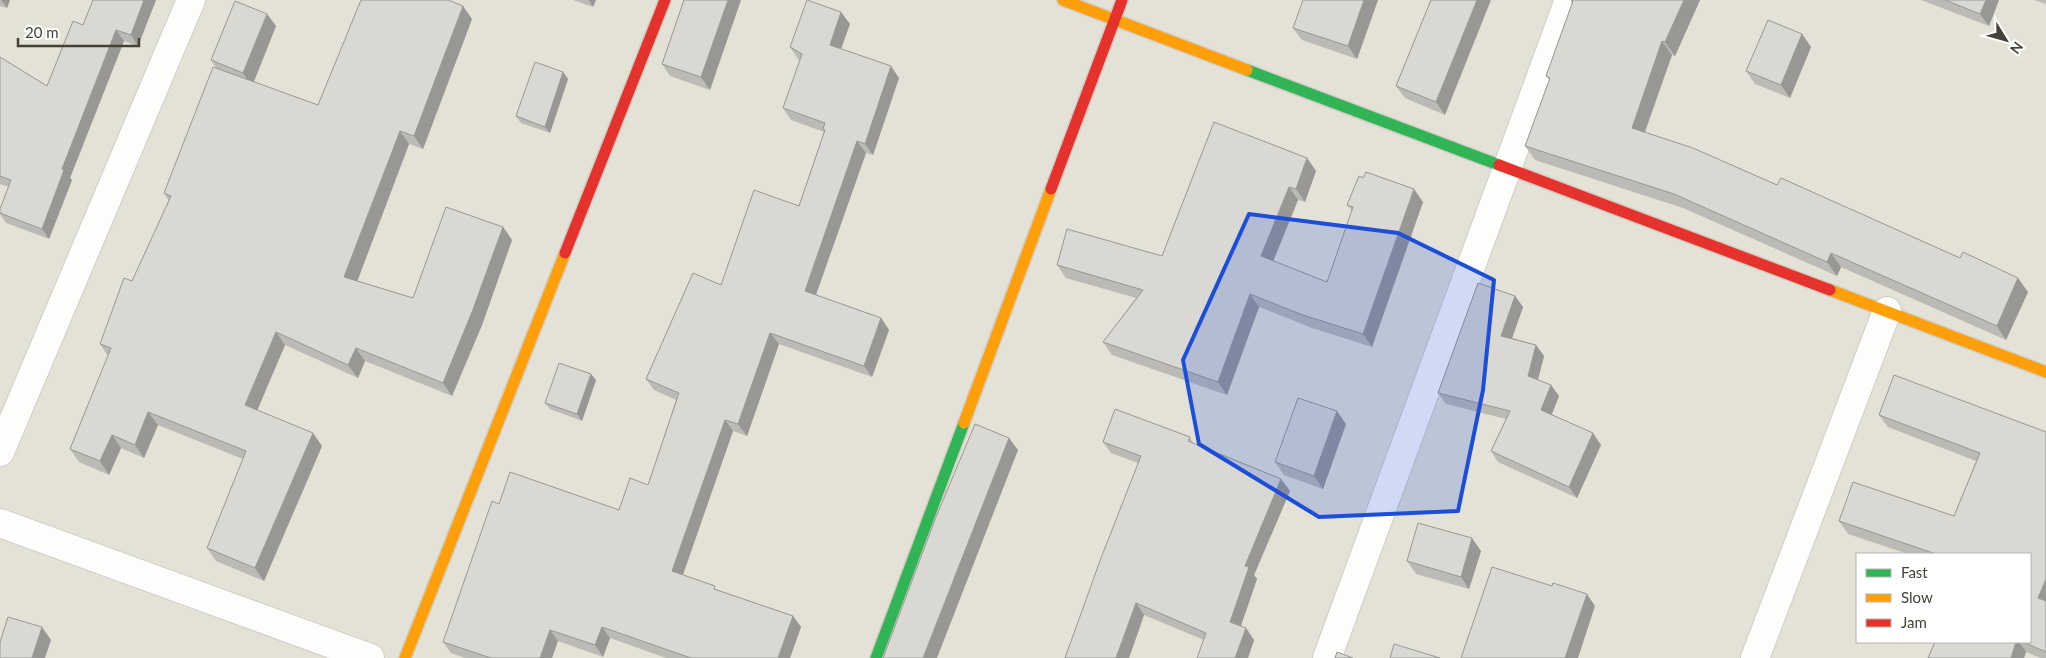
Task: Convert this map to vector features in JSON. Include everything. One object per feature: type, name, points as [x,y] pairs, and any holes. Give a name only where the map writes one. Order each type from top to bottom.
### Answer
[{"type":"street","points":[[0,452],[192,0]]},
{"type":"street","points":[[405,658],[665,0]]},
{"type":"street","points":[[1063,0],[2046,372]]},
{"type":"street","points":[[876,658],[1122,0]]},
{"type":"street","points":[[1327,658],[1569,0]]},
{"type":"street","points":[[1755,658],[1887,311]]},
{"type":"street","points":[[0,523],[370,658]]},
{"type":"highlighted area","points":[[1249,214],[1398,233],[1494,280],[1483,390],[1458,511],[1319,517],[1199,444],[1183,360]]},
{"type":"shaded area","points":[[0,0],[2046,0],[2046,658],[0,658]]},
{"type":"building","points":[[93,0],[144,0],[131,35],[116,30],[62,169],[64,170],[42,229],[0,213],[11,180],[0,176],[0,57],[47,86],[73,21],[83,25]]},
{"type":"building","points":[[361,0],[448,0],[463,6],[414,136],[400,131],[344,277],[413,298],[446,207],[503,227],[472,312],[443,383],[356,348],[348,365],[276,332],[245,405],[313,433],[255,568],[207,548],[246,451],[148,412],[135,445],[112,435],[100,461],[70,449],[111,348],[100,344],[124,278],[132,281],[171,196],[164,193],[213,67],[318,105]]},
{"type":"building","points":[[684,0],[728,0],[701,77],[662,64]]},
{"type":"building","points":[[807,0],[841,12],[830,45],[891,66],[865,144],[857,141],[805,291],[881,318],[864,366],[770,333],[738,424],[725,420],[672,571],[715,586],[714,589],[793,616],[778,658],[691,658],[602,627],[595,645],[550,630],[540,658],[491,658],[443,642],[492,501],[499,504],[510,472],[619,510],[630,478],[648,485],[679,393],[646,379],[693,273],[721,285],[754,190],[799,206],[825,130],[823,129],[825,123],[783,108],[802,54],[790,47]]},
{"type":"building","points":[[1303,0],[1364,0],[1348,46],[1293,28]]},
{"type":"building","points":[[1431,0],[1477,0],[1436,102],[1396,86]]},
{"type":"building","points":[[1571,0],[1684,0],[1665,42],[1662,41],[1632,128],[1693,148],[1777,185],[1781,178],[1960,258],[1963,252],[2018,278],[1997,326],[1831,253],[1827,262],[1674,194],[1525,146],[1550,78],[1546,76],[1573,1]]},
{"type":"building","points":[[1945,0],[1986,0],[1980,14]]},
{"type":"building","points":[[235,1],[267,14],[243,73],[211,60]]},
{"type":"building","points":[[1768,20],[1802,34],[1781,85],[1746,71]]},
{"type":"building","points":[[535,62],[563,72],[545,127],[516,116]]},
{"type":"building","points":[[1214,122],[1307,158],[1296,189],[1289,187],[1261,256],[1327,282],[1353,207],[1347,205],[1359,176],[1363,178],[1366,172],[1414,189],[1363,334],[1303,315],[1250,294],[1218,382],[1103,342],[1143,290],[1057,265],[1067,229],[1162,256]]},
{"type":"building","points":[[1478,283],[1515,296],[1501,336],[1536,345],[1528,376],[1551,385],[1541,410],[1593,433],[1569,487],[1491,451],[1510,411],[1438,393]]},
{"type":"building","points":[[559,363],[591,374],[577,414],[545,403]]},
{"type":"building","points":[[1894,375],[2046,432],[2046,579],[2038,598],[2046,601],[2046,652],[2025,643],[2031,643],[2031,553],[1933,553],[1839,521],[1853,482],[1954,516],[1980,453],[1879,415]]},
{"type":"building","points":[[1298,398],[1337,411],[1314,476],[1275,462]]},
{"type":"building","points":[[1115,409],[1190,437],[1188,441],[1281,479],[1245,566],[1249,567],[1230,622],[1246,628],[1235,658],[1197,658],[1206,633],[1136,603],[1116,658],[1065,658],[1101,558],[1141,456],[1103,442]]},
{"type":"building","points":[[975,424],[1009,438],[923,658],[883,658],[936,517]]},
{"type":"building","points":[[1418,523],[1472,538],[1461,577],[1407,561]]},
{"type":"building","points":[[1492,567],[1552,586],[1553,583],[1587,594],[1565,658],[1461,658]]},
{"type":"building","points":[[8,617],[42,627],[32,658],[0,658],[0,642]]},
{"type":"building","points":[[1935,643],[2016,643],[2011,658],[1928,658]]},
{"type":"building","points":[[1394,644],[1440,658],[1390,658]]},
{"type":"building","points":[[1337,652],[1353,658],[1335,658]]},
{"type":"traffic: fast","points":[[1247,70],[1499,165]]},
{"type":"traffic: fast","points":[[876,658],[964,423]]},
{"type":"traffic: slow","points":[[1063,0],[1247,70]]},
{"type":"traffic: slow","points":[[964,423],[1051,189]]},
{"type":"traffic: slow","points":[[405,658],[565,253]]},
{"type":"traffic: slow","points":[[1830,290],[2046,372]]},
{"type":"traffic: jam","points":[[565,253],[665,0]]},
{"type":"traffic: jam","points":[[1051,189],[1122,0]]},
{"type":"traffic: jam","points":[[1499,165],[1830,290]]}]
